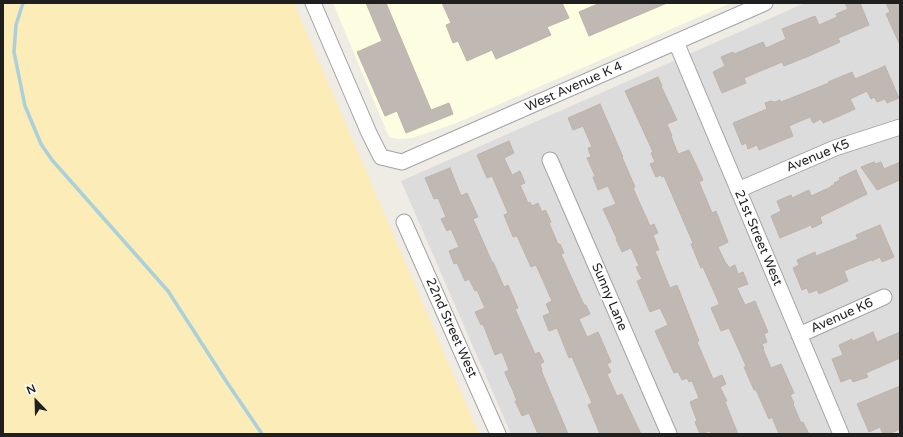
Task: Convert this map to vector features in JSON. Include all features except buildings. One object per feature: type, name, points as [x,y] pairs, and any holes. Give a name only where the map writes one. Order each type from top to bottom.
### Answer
[{"type":"street","name":"West Avenue K 4","points":[[313,3],[369,133],[381,157],[402,162],[765,3]]},
{"type":"street","name":"21st Street West","points":[[676,42],[841,434]]},
{"type":"street","name":"Avenue K5","points":[[738,190],[835,148],[900,127]]},
{"type":"street","name":"Sunny Lane","points":[[550,160],[669,434]]},
{"type":"street","name":"22nd Street West","points":[[404,222],[498,434]]},
{"type":"street","name":"Avenue K6","points":[[799,335],[884,297]]},
{"type":"shaded area","points":[[333,3],[731,3],[454,124],[412,138],[398,139],[389,137]]},
{"type":"shaded area","points":[[805,3],[900,3],[900,434],[511,434],[401,181]]},
{"type":"sand","points":[[3,3],[294,3],[479,434],[3,434]]},
{"type":"waterway","points":[[23,3],[16,25],[14,52],[25,106],[41,144],[52,160],[168,291],[262,434]]}]
